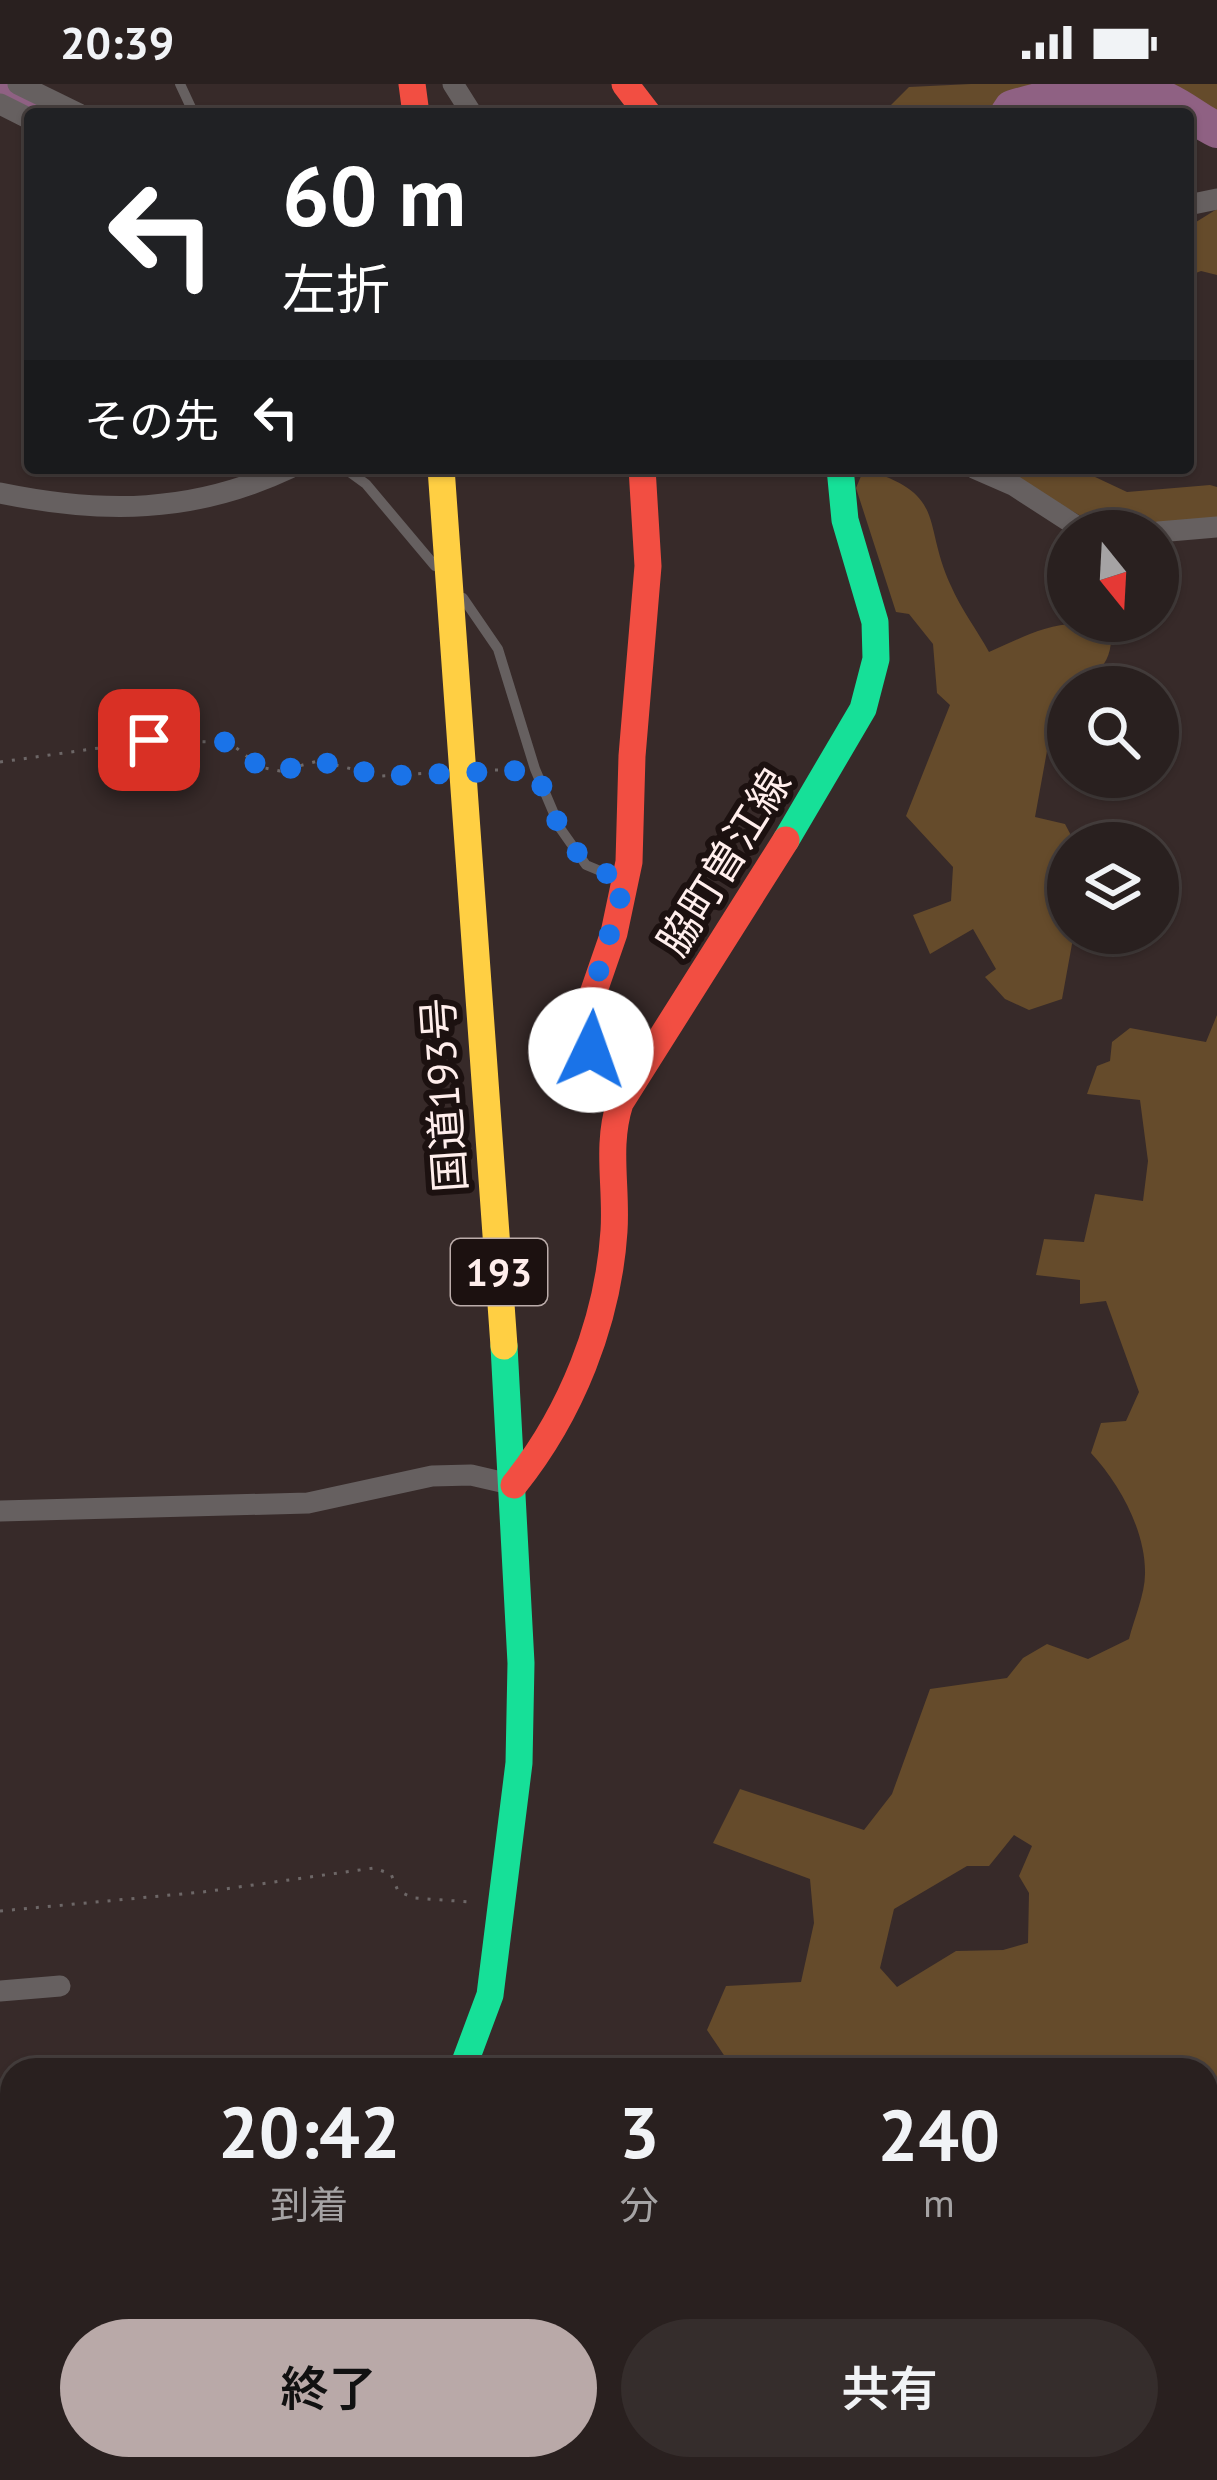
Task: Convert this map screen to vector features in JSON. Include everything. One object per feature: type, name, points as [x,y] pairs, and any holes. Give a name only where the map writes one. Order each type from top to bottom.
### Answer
[{"type":"main road","points":[[625,84],[643,108]]},
{"type":"main road","name":"国道193号","points":[[442,474],[514,1484],[519,1743],[490,1995],[466,2058]]},
{"type":"main road","points":[[620,1103],[608,1091],[591,1050],[588,1008],[625,881],[648,566],[642,474]]},
{"type":"main road","name":"脇町曽江線","points":[[514,1484],[552,1428],[588,1348],[611,1274],[614,1224],[609,1146],[620,1103],[824,781],[863,710],[876,659],[875,622],[845,520],[841,474]]},
{"type":"street","points":[[18,84],[67,108]]},
{"type":"street","points":[[0,493],[111,510],[253,486],[278,474]]},
{"type":"street","points":[[988,474],[1052,510]]},
{"type":"street","points":[[1179,530],[1217,527]]},
{"type":"street","points":[[0,1511],[308,1503],[432,1476],[471,1475],[514,1484]]},
{"type":"street","points":[[0,1991],[60,1986]]},
{"type":"lane","points":[[352,474],[450,580],[498,649],[535,770],[560,828],[586,865],[625,881]]},
{"type":"path","points":[[0,762],[149,740],[229,742],[260,767],[280,771],[318,761],[382,776],[535,770]]},
{"type":"path","points":[[0,1912],[203,1892],[374,1868],[391,1874],[398,1891],[414,1898],[502,1904]]},
{"type":"shaded area","points":[[1217,84],[1217,118],[1152,85],[1015,97],[1003,108],[888,108],[909,87]]},
{"type":"shaded area","points":[[1217,209],[1217,275],[1194,274],[1194,223]]},
{"type":"shaded area","points":[[862,474],[891,479],[921,500],[951,586],[989,652],[1047,629],[1047,642],[1110,642],[1103,666],[1047,666],[1047,751],[1035,817],[1056,822],[1047,822],[1047,954],[1070,954],[1062,999],[1029,1010],[1005,999],[985,977],[996,969],[973,929],[930,954],[913,915],[951,901],[953,867],[906,816],[950,705],[937,693],[933,644],[909,614],[896,612],[856,488]]},
{"type":"shaded area","points":[[1007,474],[1089,474],[1127,492],[1210,485],[1217,487],[1217,519],[1179,524],[1179,510],[1070,510]]},
{"type":"shaded area","points":[[1217,1015],[1217,2058],[726,2058],[707,2030],[726,1986],[801,1982],[814,1923],[810,1879],[713,1843],[740,1789],[864,1830],[892,1794],[930,1689],[1007,1678],[1023,1658],[1047,1644],[1088,1659],[1129,1639],[1145,1582],[1141,1541],[1121,1493],[1091,1453],[1101,1423],[1126,1421],[1139,1392],[1106,1301],[1080,1304],[1080,1280],[1036,1275],[1044,1239],[1084,1242],[1095,1194],[1143,1201],[1148,1161],[1140,1100],[1087,1094],[1097,1066],[1110,1061],[1112,1042],[1130,1028],[1206,1042]],"holes":[[[1014,1835],[1032,1846],[1019,1876],[1029,1893],[1028,1943],[1003,1950],[956,1951],[897,1987],[880,1968],[894,1909],[967,1866],[989,1866]]]},
{"type":"waterway","points":[[0,90],[38,108]]},
{"type":"waterway","points":[[1012,108],[1053,97],[1108,91],[1168,101],[1180,108]]},
{"type":"waterway","points":[[1194,116],[1217,130]]},
{"type":"traffic: fast","points":[[786,840],[863,709],[876,659],[875,622],[845,520],[841,474]]},
{"type":"traffic: fast","points":[[466,2058],[490,1995],[519,1763],[521,1663],[504,1346]]},
{"type":"traffic: slow","points":[[441,474],[504,1346]]},
{"type":"traffic: jam","points":[[412,84],[415,108]]},
{"type":"traffic: jam","points":[[625,84],[643,108]]},
{"type":"traffic: jam","points":[[620,1103],[608,1091],[591,1050],[588,1008],[614,933],[629,862],[632,756],[648,566],[642,474]]},
{"type":"traffic: jam","points":[[514,1485],[553,1428],[595,1333],[610,1265],[614,1135],[620,1103],[786,840]]},
{"type":"route","points":[[149,740],[229,742],[260,767],[280,771],[318,761],[382,776],[535,770],[560,828],[586,865],[625,881],[614,933],[588,1008],[591,1050]]}]
